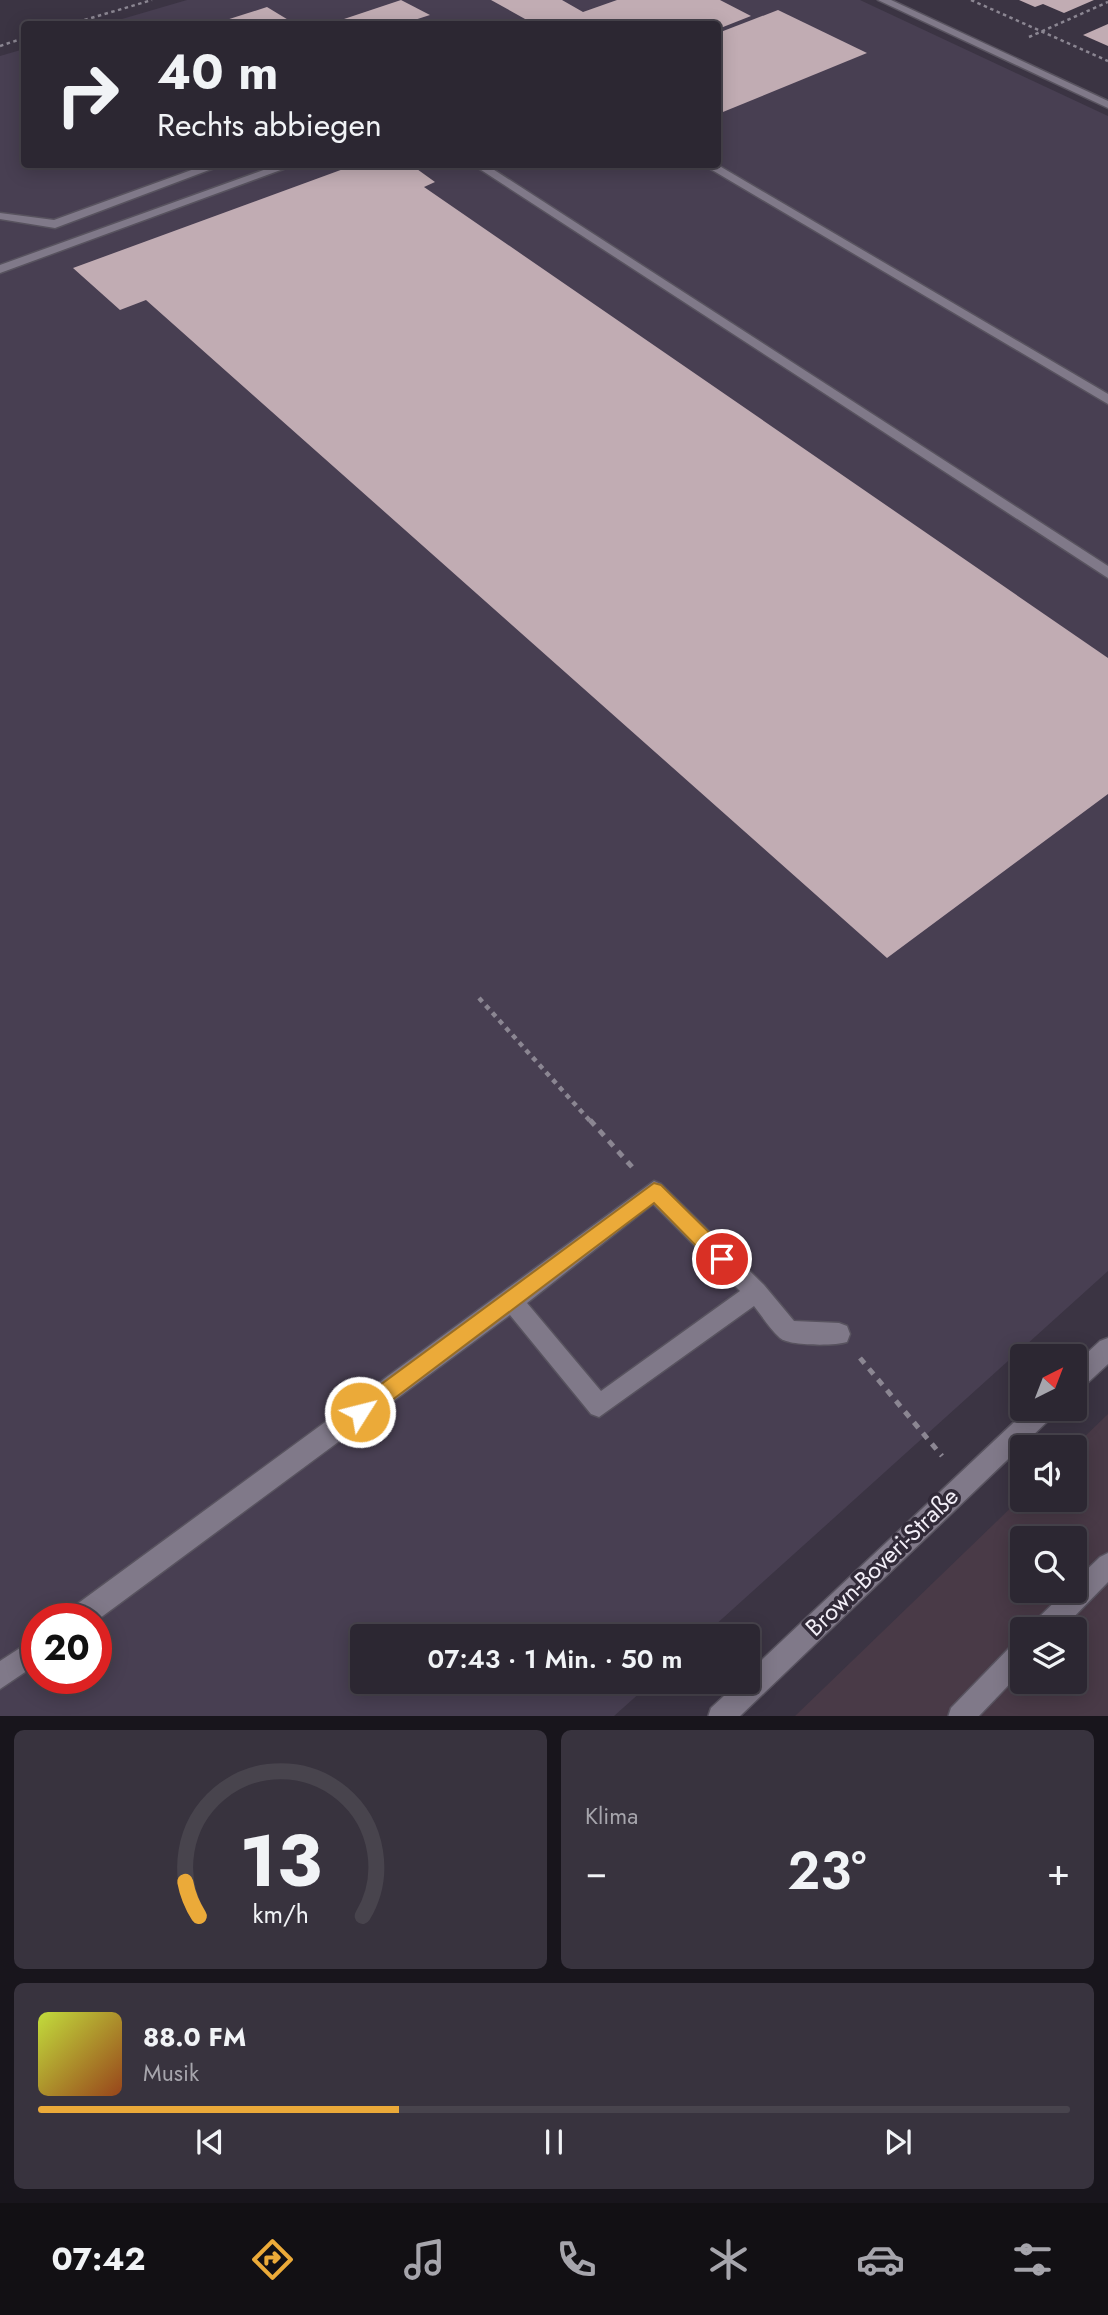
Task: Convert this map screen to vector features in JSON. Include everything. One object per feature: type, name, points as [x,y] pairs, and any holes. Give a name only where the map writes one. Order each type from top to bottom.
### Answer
[{"type":"street","points":[[883,0],[1108,105]]},
{"type":"street","points":[[0,216],[55,224],[209,168]]},
{"type":"street","points":[[0,269],[281,168]]},
{"type":"street","points":[[483,168],[1108,573]]},
{"type":"street","points":[[714,168],[1108,400]]},
{"type":"street","points":[[100,1603],[512,1301],[654,1191],[756,1292],[789,1332],[839,1334]]},
{"type":"street","points":[[512,1301],[599,1406],[756,1292]]},
{"type":"street","points":[[1087,1369],[1108,1349]]},
{"type":"street","name":"Brown-Boveri-Straße","points":[[721,1716],[1032,1421]]},
{"type":"street","points":[[1057,1617],[1108,1565]]},
{"type":"street","points":[[0,1676],[21,1661]]},
{"type":"street","points":[[961,1716],[1010,1665]]},
{"type":"path","points":[[81,21],[152,0]]},
{"type":"path","points":[[971,0],[1108,61]]},
{"type":"path","points":[[1041,31],[1108,1]]},
{"type":"path","points":[[0,46],[21,39]]},
{"type":"path","points":[[479,998],[654,1191]]},
{"type":"path","points":[[839,1334],[965,1483]]},
{"type":"shaded area","points":[[187,0],[860,0],[1108,116],[1108,1271],[1027,1344],[1010,1344],[1010,1359],[716,1624],[350,1624],[350,1694],[639,1694],[614,1716],[0,1716],[0,56],[21,50],[21,168],[721,168],[721,21],[115,21]]},
{"type":"shaded area","points":[[1108,1414],[1108,1716],[795,1716],[1010,1509],[1010,1512],[1087,1512],[1086,1435]]},
{"type":"building","points":[[401,0],[430,15],[411,21],[338,21]]},
{"type":"building","points":[[491,0],[562,0],[583,12],[617,0],[720,0],[751,16],[721,28],[721,21],[529,21]]},
{"type":"building","points":[[1019,0],[1094,0],[1064,13],[1043,4],[1035,7]]},
{"type":"building","points":[[267,7],[290,21],[223,21]]},
{"type":"building","points":[[778,10],[867,53],[721,113],[721,32]]},
{"type":"building","points":[[1108,24],[1108,46],[1083,35]]},
{"type":"building","points":[[346,168],[416,168],[435,182],[424,187],[1108,658],[1108,794],[887,958],[146,300],[120,310],[73,268]]},
{"type":"route","points":[[360,1412],[512,1301],[654,1191],[722,1259]]}]
